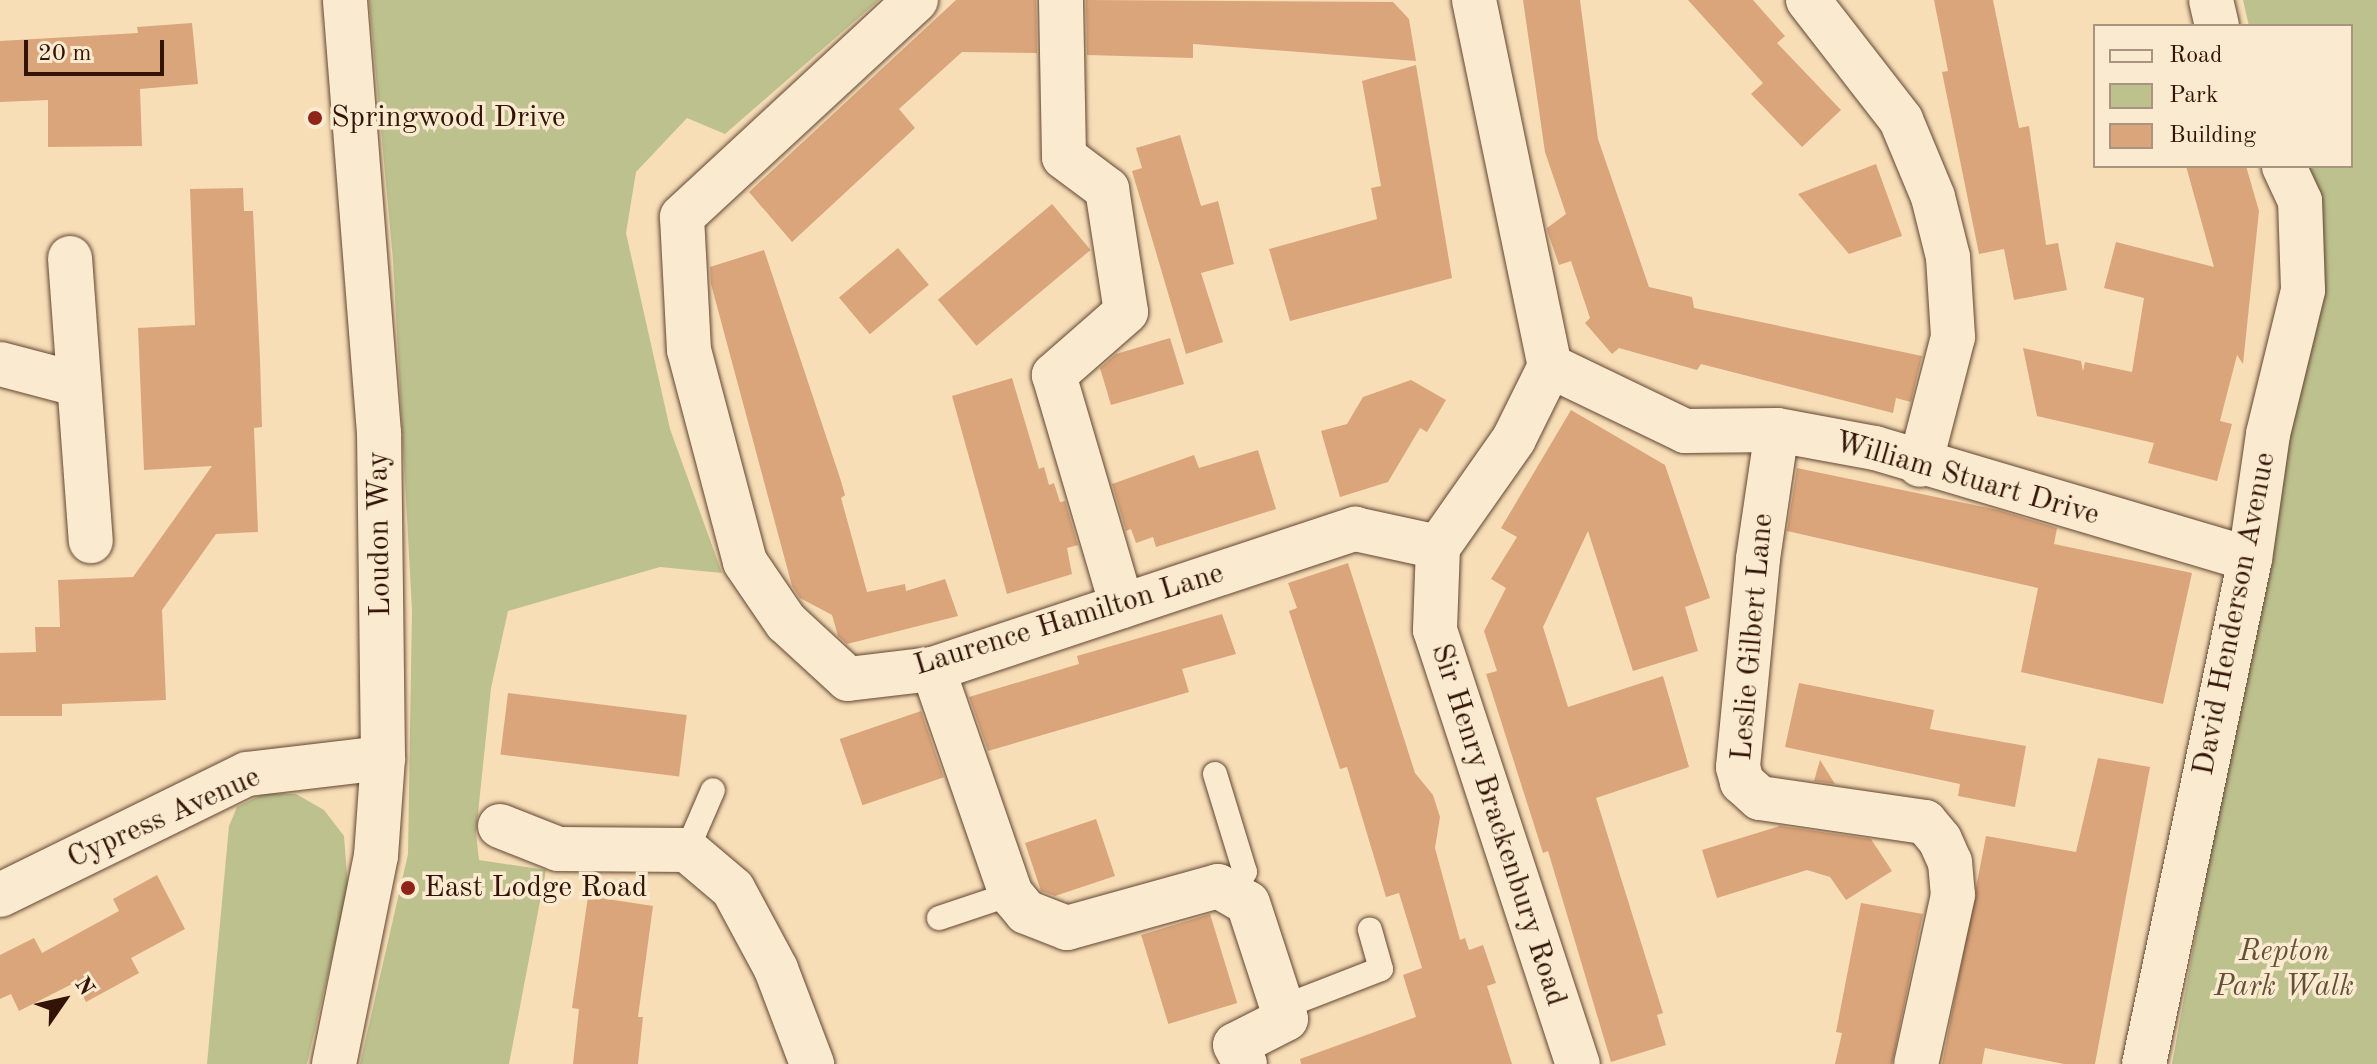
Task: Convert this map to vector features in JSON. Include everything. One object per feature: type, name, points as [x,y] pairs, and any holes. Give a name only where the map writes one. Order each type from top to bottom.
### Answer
[{"type":"street","name":"Loudon Way","points":[[334,1064],[376,856],[383,758],[379,433],[345,0]]},
{"type":"street","name":"Laurence Hamilton Lane","points":[[916,0],[682,217],[689,350],[745,562],[786,622],[848,679],[933,669],[1355,529],[1438,547]]},
{"type":"street","points":[[1061,0],[1064,157],[1107,189],[1126,312],[1054,375],[1122,606]]},
{"type":"street","points":[[1438,547],[1514,439],[1550,366],[1474,0]]},
{"type":"street","points":[[1808,0],[1901,120],[1933,197],[1948,257],[1953,337],[1920,465]]},
{"type":"street","points":[[2211,0],[2217,24]]},
{"type":"street","name":"David Henderson Avenue","points":[[2144,1064],[2250,559],[2268,434],[2303,290],[2300,201],[2285,168]]},
{"type":"street","points":[[70,258],[76,384],[91,541]]},
{"type":"street","points":[[0,364],[76,384]]},
{"type":"street","name":"William Stuart Drive","points":[[1550,366],[1685,431],[1777,430],[1875,448],[1920,465],[2250,559]]},
{"type":"street","name":"Leslie Gilbert Lane","points":[[1777,430],[1734,792],[1925,822],[1940,840],[1950,862],[1953,895],[1916,1064]]},
{"type":"street","name":"Sir Henry Brackenbury Road","points":[[1438,547],[1435,630],[1578,1064]]},
{"type":"street","points":[[933,669],[1011,894],[1026,912],[1067,928],[1218,886],[1248,903],[1286,1019],[1235,1045],[1245,1064]]},
{"type":"street","name":"Cypress Avenue","points":[[0,895],[247,774],[383,758]]},
{"type":"street","points":[[500,826],[558,849],[687,850],[733,889],[776,969],[812,1064]]},
{"type":"lane","points":[[1215,774],[1245,872],[1231,893]]},
{"type":"lane","points":[[687,850],[713,790]]},
{"type":"lane","points":[[939,918],[1011,894]]},
{"type":"lane","points":[[1283,1007],[1381,969],[1370,930]]},
{"type":"green space","points":[[369,0],[879,0],[725,134],[687,118],[636,172],[626,233],[670,429],[722,573],[660,567],[508,611],[491,688],[476,833],[479,860],[546,870],[509,1064],[360,1064],[408,854],[412,610],[393,260]]},
{"type":"green space","name":"Repton Park Walk","points":[[2243,0],[2377,0],[2377,1064],[2172,1064],[2307,324],[2302,168],[2353,168],[2353,24],[2249,24]]},
{"type":"green space","points":[[265,793],[296,794],[324,810],[344,836],[348,888],[307,1064],[207,1064],[229,826],[237,807]]},
{"type":"building","points":[[956,0],[1036,0],[1037,53],[962,52],[899,109],[915,128],[792,242],[749,192]]},
{"type":"building","points":[[1086,0],[1393,2],[1409,19],[1416,61],[1193,44],[1193,58],[1087,55]]},
{"type":"building","points":[[1523,0],[1580,0],[1598,139],[1649,287],[1692,297],[1694,308],[1922,356],[1911,402],[1896,398],[1893,413],[1701,364],[1697,370],[1619,348],[1612,354],[1585,323],[1590,318],[1571,261],[1559,265],[1548,233],[1547,228],[1566,214],[1545,152]]},
{"type":"building","points":[[1688,0],[1753,0],[1785,36],[1777,43],[1841,110],[1802,147],[1751,94],[1763,83]]},
{"type":"building","points":[[1934,0],[1993,0],[2019,128],[2029,126],[2046,245],[2058,243],[2067,290],[2014,300],[2004,249],[1979,254],[1942,72],[1948,71]]},
{"type":"building","points":[[192,23],[198,84],[140,89],[142,146],[48,147],[48,100],[0,102],[0,41],[138,33],[137,27]]},
{"type":"building","points":[[1416,65],[1452,278],[1290,321],[1269,249],[1377,219],[1371,188],[1381,186],[1362,81]]},
{"type":"building","points":[[1180,135],[1201,206],[1218,201],[1234,264],[1201,273],[1223,342],[1186,354],[1132,171],[1142,168],[1136,148]]},
{"type":"building","points":[[1876,164],[1902,236],[1849,254],[1798,194]]},
{"type":"building","points":[[2187,168],[2247,168],[2259,211],[2243,364],[2237,355],[2220,421],[2232,424],[2217,481],[2148,463],[2154,443],[2037,416],[2023,348],[2081,361],[2083,371],[2085,362],[2132,372],[2144,298],[2104,288],[2116,242],[2214,267]]},
{"type":"building","points":[[243,188],[244,211],[253,211],[260,360],[262,427],[254,428],[258,532],[216,534],[162,610],[166,700],[62,704],[62,716],[0,716],[0,653],[36,652],[35,627],[60,627],[58,580],[133,577],[212,466],[144,470],[138,328],[195,325],[190,189]]},
{"type":"building","points":[[1052,204],[1091,250],[976,346],[938,300]]},
{"type":"building","points":[[898,248],[929,285],[870,334],[839,297]]},
{"type":"building","points":[[764,250],[841,481],[845,495],[841,498],[867,592],[905,584],[906,591],[945,579],[958,616],[847,644],[838,636],[832,615],[800,598],[792,586],[711,284],[710,267]]},
{"type":"building","points":[[1170,338],[1184,384],[1111,405],[1100,368],[1116,354]]},
{"type":"building","points":[[1012,378],[1039,469],[1044,467],[1049,485],[1054,483],[1060,502],[1065,501],[1078,545],[1067,548],[1072,574],[1007,594],[952,396]]},
{"type":"building","points":[[1411,380],[1446,400],[1427,432],[1420,428],[1388,482],[1340,497],[1321,431],[1347,424],[1363,397]]},
{"type":"building","points":[[1571,410],[1665,465],[1710,598],[1685,607],[1698,651],[1633,671],[1588,531],[1543,627],[1568,707],[1663,676],[1689,767],[1596,798],[1663,1013],[1657,1015],[1666,1045],[1611,1062],[1548,851],[1543,853],[1486,674],[1497,671],[1484,631],[1506,588],[1491,579],[1517,537],[1501,528]]},
{"type":"building","points":[[1258,450],[1276,509],[1156,547],[1153,537],[1136,543],[1131,529],[1126,531],[1112,484],[1194,455],[1199,468]]},
{"type":"building","points":[[1797,468],[1998,510],[2057,528],[2054,544],[2192,573],[2163,704],[2021,672],[2038,588],[1787,531]]},
{"type":"building","points":[[1348,563],[1415,773],[1433,795],[1440,817],[1435,848],[1460,940],[1465,938],[1469,950],[1483,945],[1496,983],[1487,986],[1512,1064],[1301,1064],[1300,1059],[1416,1017],[1403,975],[1422,968],[1399,893],[1386,897],[1347,767],[1340,769],[1289,611],[1297,608],[1288,583]]},
{"type":"building","points":[[1222,614],[1236,654],[1182,669],[1189,692],[988,751],[969,697],[1079,664],[1077,656]]},
{"type":"building","points":[[1799,683],[1934,710],[1930,729],[2026,746],[2015,807],[1958,796],[1960,784],[1785,747]]},
{"type":"building","points":[[508,693],[687,715],[679,776],[500,755]]},
{"type":"building","points":[[921,711],[944,777],[862,805],[840,739]]},
{"type":"building","points":[[2098,758],[2150,767],[2095,1064],[2064,1064],[1985,1048],[1982,1064],[1942,1064],[1986,836],[2076,852]]},
{"type":"building","points":[[1820,760],[1835,784],[1814,781]]},
{"type":"building","points":[[1096,819],[1115,876],[1055,896],[1041,891],[1025,843]]},
{"type":"building","points":[[1780,826],[1871,839],[1892,871],[1846,900],[1830,877],[1807,870],[1717,898],[1702,850]]},
{"type":"building","points":[[157,875],[185,929],[131,958],[139,973],[86,1002],[76,982],[19,1011],[11,994],[0,999],[0,955],[34,938],[42,953],[119,911],[113,899]]},
{"type":"building","points":[[588,896],[653,906],[638,1017],[643,1017],[638,1064],[573,1064],[579,1009],[572,1008]]},
{"type":"building","points":[[1861,903],[1923,914],[1892,1064],[1835,1064],[1842,1033],[1836,1032]]},
{"type":"building","points":[[1210,914],[1237,1003],[1168,1024],[1141,935]]},
{"type":"place","name":"Springwood Drive","points":[[315,118]]},
{"type":"place","name":"East Lodge Road","points":[[408,888]]}]
